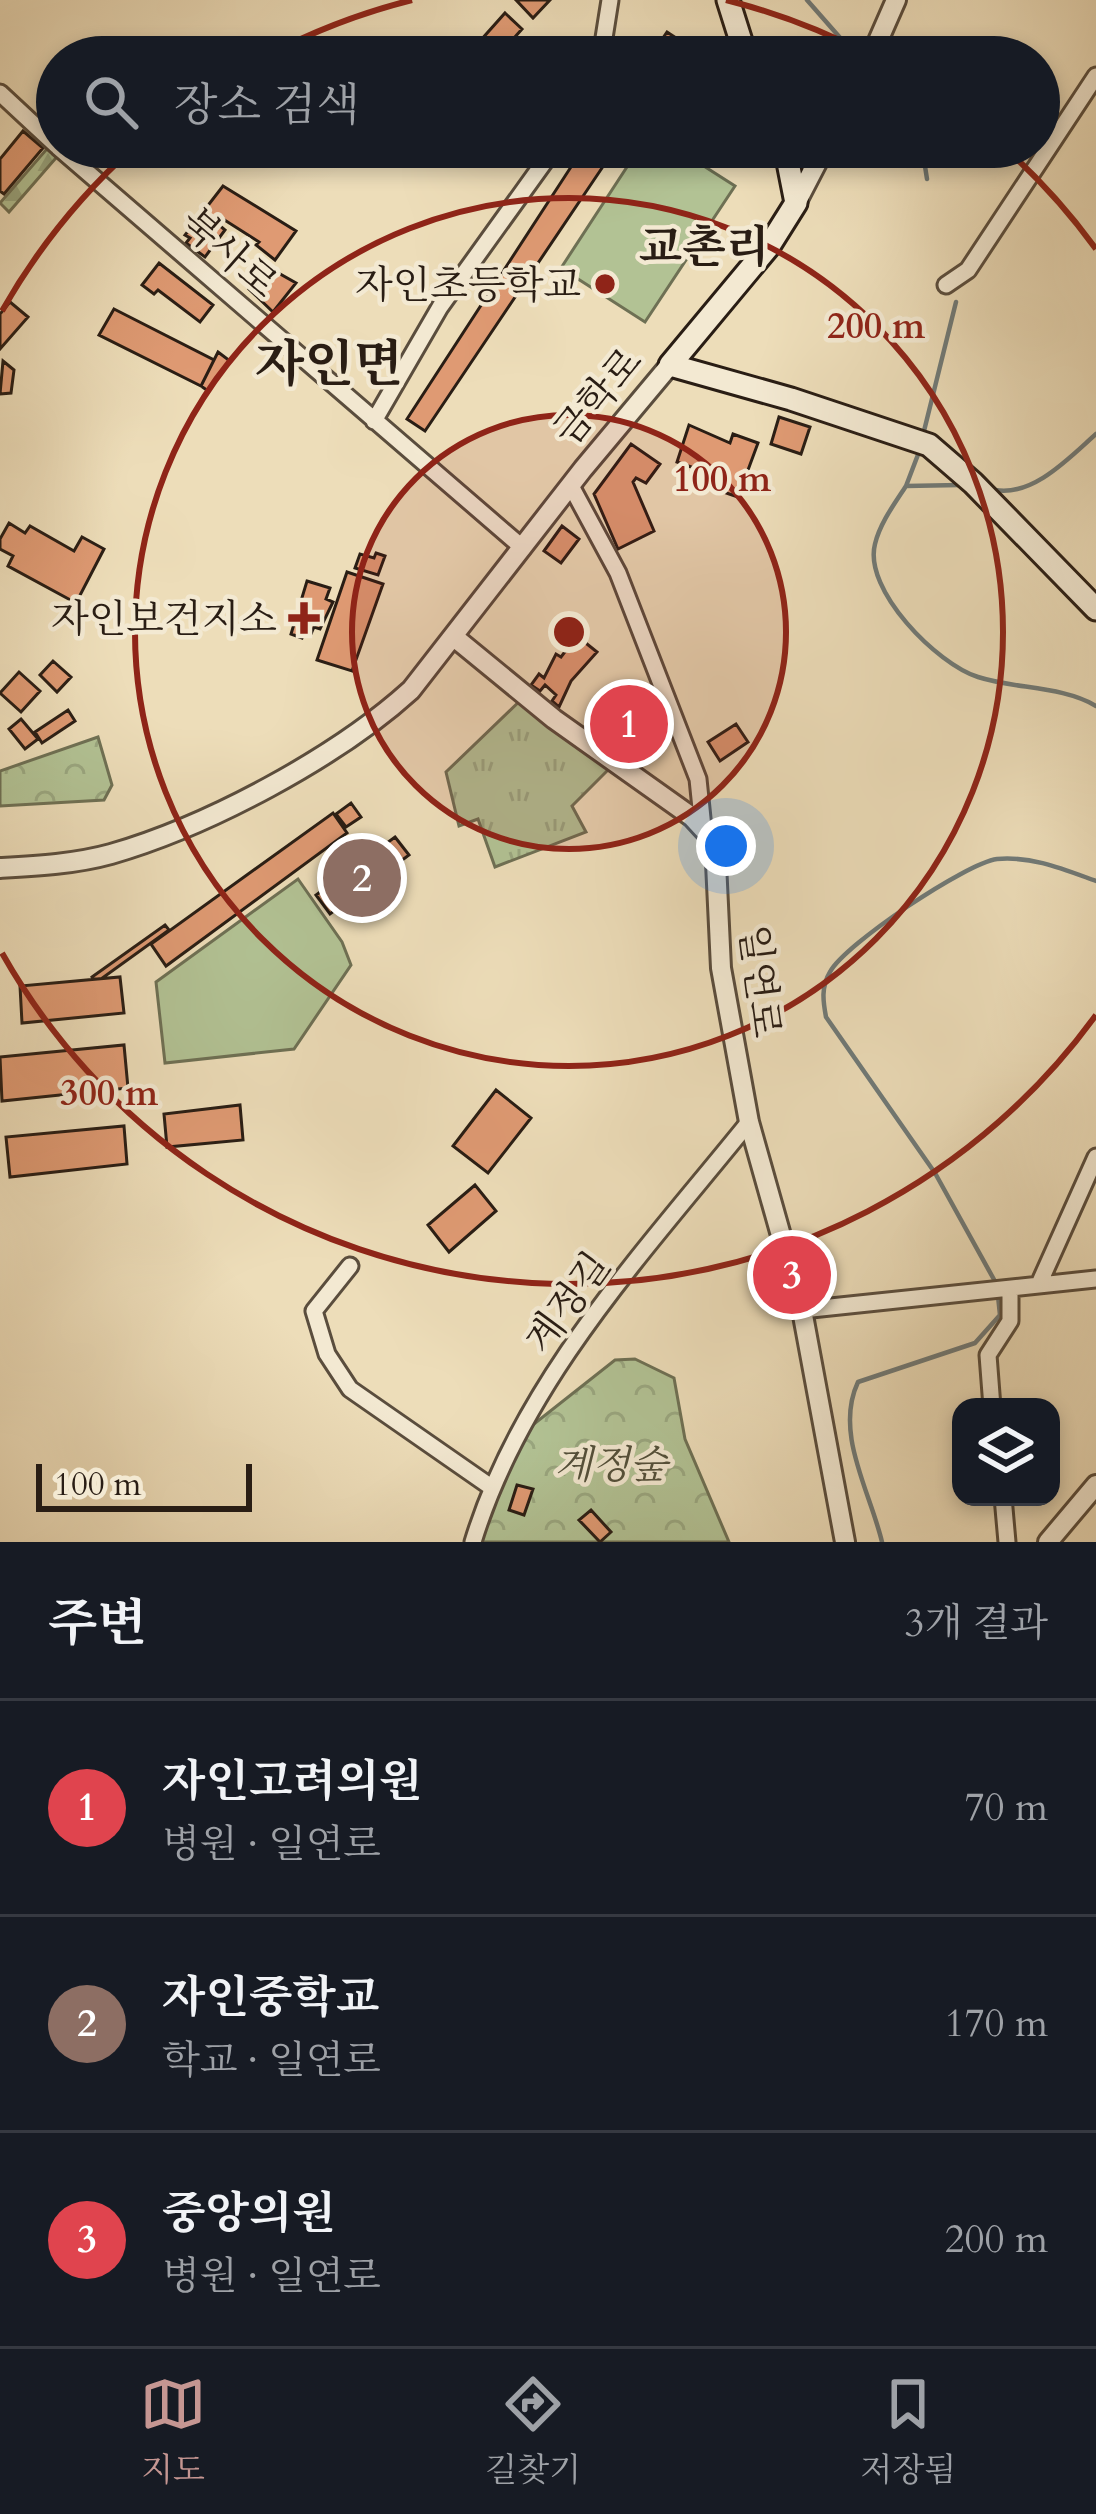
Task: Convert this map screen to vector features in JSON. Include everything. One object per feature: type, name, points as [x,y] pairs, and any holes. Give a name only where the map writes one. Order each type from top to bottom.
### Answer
[{"type":"main road","points":[[728,0],[739,36]]},
{"type":"main road","points":[[789,168],[796,203]]},
{"type":"main road","name":"금학로","points":[[670,365],[769,245],[796,203]]},
{"type":"main road","points":[[670,365],[791,399],[929,446],[973,483],[1096,609]]},
{"type":"street","points":[[604,36],[610,0]]},
{"type":"street","points":[[881,36],[896,0]]},
{"type":"street","points":[[1060,131],[1096,76]]},
{"type":"street","name":"북사로","points":[[0,93],[36,127]]},
{"type":"street","name":"북사로","points":[[81,168],[523,548]]},
{"type":"street","points":[[374,421],[440,308],[541,168]]},
{"type":"street","name":"금학로","points":[[796,203],[814,168]]},
{"type":"street","points":[[946,285],[968,270],[1035,168]]},
{"type":"street","name":"금학로","points":[[454,637],[670,365]]},
{"type":"street","points":[[571,486],[618,573],[698,778],[704,828]]},
{"type":"street","points":[[0,868],[106,856],[174,833],[287,776],[392,708],[454,637],[554,719],[704,828]]},
{"type":"street","name":"일연로","points":[[704,828],[715,842],[721,968],[749,1122],[802,1310],[845,1542]]},
{"type":"street","name":"계정길","points":[[473,1542],[503,1457],[532,1408],[604,1302],[749,1122]]},
{"type":"street","points":[[1039,1284],[1096,1156]]},
{"type":"street","points":[[350,1266],[314,1311],[327,1354],[350,1389],[491,1487]]},
{"type":"street","points":[[802,1310],[1096,1279]]},
{"type":"street","points":[[991,1398],[988,1355],[1010,1321],[1010,1289]]},
{"type":"street","points":[[1048,1542],[1096,1485]]},
{"type":"street","points":[[1004,1506],[1007,1542]]},
{"type":"green space","points":[[36,161],[36,168],[47,168],[9,212],[0,203]]},
{"type":"green space","points":[[626,168],[707,168],[735,186],[645,322],[561,268]]},
{"type":"green space","points":[[526,695],[615,763],[572,806],[586,832],[495,867],[478,819],[459,826],[446,772]]},
{"type":"green space","points":[[98,737],[112,785],[104,800],[0,806],[0,771]]},
{"type":"green space","points":[[298,879],[342,942],[351,965],[294,1049],[165,1063],[156,982]]},
{"type":"green space","name":"계정숲","points":[[635,1359],[674,1378],[685,1439],[729,1542],[473,1542],[520,1435],[615,1360]]},
{"type":"building","points":[[516,0],[550,0],[533,18]]},
{"type":"building","points":[[505,13],[522,29],[516,36],[485,36]]},
{"type":"building","points":[[23,131],[36,142],[36,156],[4,194],[0,191],[0,159]]},
{"type":"building","points":[[570,168],[602,168],[425,431],[407,419]]},
{"type":"building","points":[[223,186],[296,231],[275,260],[256,245],[259,242],[223,219],[219,225],[225,230],[205,257],[186,243],[190,238],[185,235]]},
{"type":"building","points":[[159,263],[213,305],[200,322],[158,290],[154,294],[142,285]]},
{"type":"building","points":[[266,266],[296,283],[273,312],[249,289]]},
{"type":"building","points":[[10,302],[28,317],[0,349],[0,314]]},
{"type":"building","points":[[114,309],[214,360],[201,386],[99,335]]},
{"type":"building","points":[[218,352],[230,361],[208,391],[201,386]]},
{"type":"building","points":[[3,361],[14,370],[11,393],[0,394]]},
{"type":"building","points":[[779,417],[810,427],[801,454],[771,444]]},
{"type":"building","points":[[689,425],[730,443],[733,434],[758,443],[738,497],[712,488],[717,476],[677,462]]},
{"type":"building","points":[[631,444],[660,464],[646,483],[636,478],[633,482],[654,531],[618,549],[594,494]]},
{"type":"building","points":[[9,523],[25,533],[30,526],[74,551],[82,537],[104,549],[76,603],[8,566],[13,556],[0,549],[0,539]]},
{"type":"building","points":[[562,526],[579,539],[561,563],[544,551]]},
{"type":"building","points":[[376,553],[385,556],[378,575],[355,568],[360,554],[374,558]]},
{"type":"building","points":[[347,572],[383,584],[352,671],[317,660]]},
{"type":"building","points":[[307,581],[330,588],[326,599],[333,602],[320,629],[304,632],[302,638],[291,634]]},
{"type":"building","points":[[577,636],[597,652],[571,681],[559,707],[552,701],[556,695],[545,685],[540,691],[531,685],[539,674],[544,678],[556,654],[561,657]]},
{"type":"building","points":[[53,661],[71,677],[57,692],[40,675]]},
{"type":"building","points":[[19,672],[40,691],[21,712],[0,693]]},
{"type":"building","points":[[68,710],[75,721],[42,743],[35,732]]},
{"type":"building","points":[[21,719],[38,739],[25,749],[9,729]]},
{"type":"building","points":[[736,724],[748,742],[720,761],[708,742]]},
{"type":"building","points":[[351,803],[361,817],[346,827],[336,814]]},
{"type":"building","points":[[333,813],[347,833],[166,966],[151,944]]},
{"type":"building","points":[[395,837],[409,855],[330,914],[316,895]]},
{"type":"building","points":[[165,925],[169,930],[101,979],[93,979],[92,977]]},
{"type":"building","points":[[120,977],[124,1013],[22,1023],[20,986]]},
{"type":"building","points":[[124,1045],[128,1088],[2,1101],[0,1057]]},
{"type":"building","points":[[496,1090],[531,1118],[488,1173],[453,1146]]},
{"type":"building","points":[[240,1105],[243,1140],[167,1147],[164,1114]]},
{"type":"building","points":[[124,1126],[127,1164],[10,1177],[6,1137]]},
{"type":"building","points":[[475,1185],[496,1211],[449,1252],[428,1225]]},
{"type":"building","points":[[517,1485],[533,1489],[524,1515],[509,1510]]},
{"type":"building","points":[[591,1510],[611,1532],[600,1542],[579,1520]]},
{"type":"waterway","points":[[807,0],[839,36]]},
{"type":"waterway","points":[[925,168],[927,179]]},
{"type":"waterway","points":[[923,435],[956,302]]},
{"type":"waterway","points":[[995,490],[1009,491],[1037,481],[1096,434]]},
{"type":"waterway","points":[[906,486],[919,452]]},
{"type":"waterway","points":[[960,485],[906,486],[888,514],[875,544],[874,562],[892,603],[924,641],[961,669],[1096,706]]},
{"type":"waterway","points":[[997,1285],[935,1173],[826,1017],[825,983],[840,959],[881,925],[982,864],[1023,859],[1096,881]]},
{"type":"waterway","points":[[882,1542],[852,1442],[850,1421],[858,1382],[975,1343],[1000,1315],[998,1296]]},
{"type":"place","name":"자인초등학교","points":[[605,284]]},
{"type":"place","name":"자인보건지소","points":[[304,618]]},
{"type":"place","name":"자인고려의원","points":[[629,724]]},
{"type":"place","name":"자인중학교","points":[[362,878]]},
{"type":"place","name":"중앙의원","points":[[792,1275]]},
{"type":"district","name":"교촌리","points":[[704,246]]},
{"type":"district","name":"자인면","points":[[329,363]]}]
